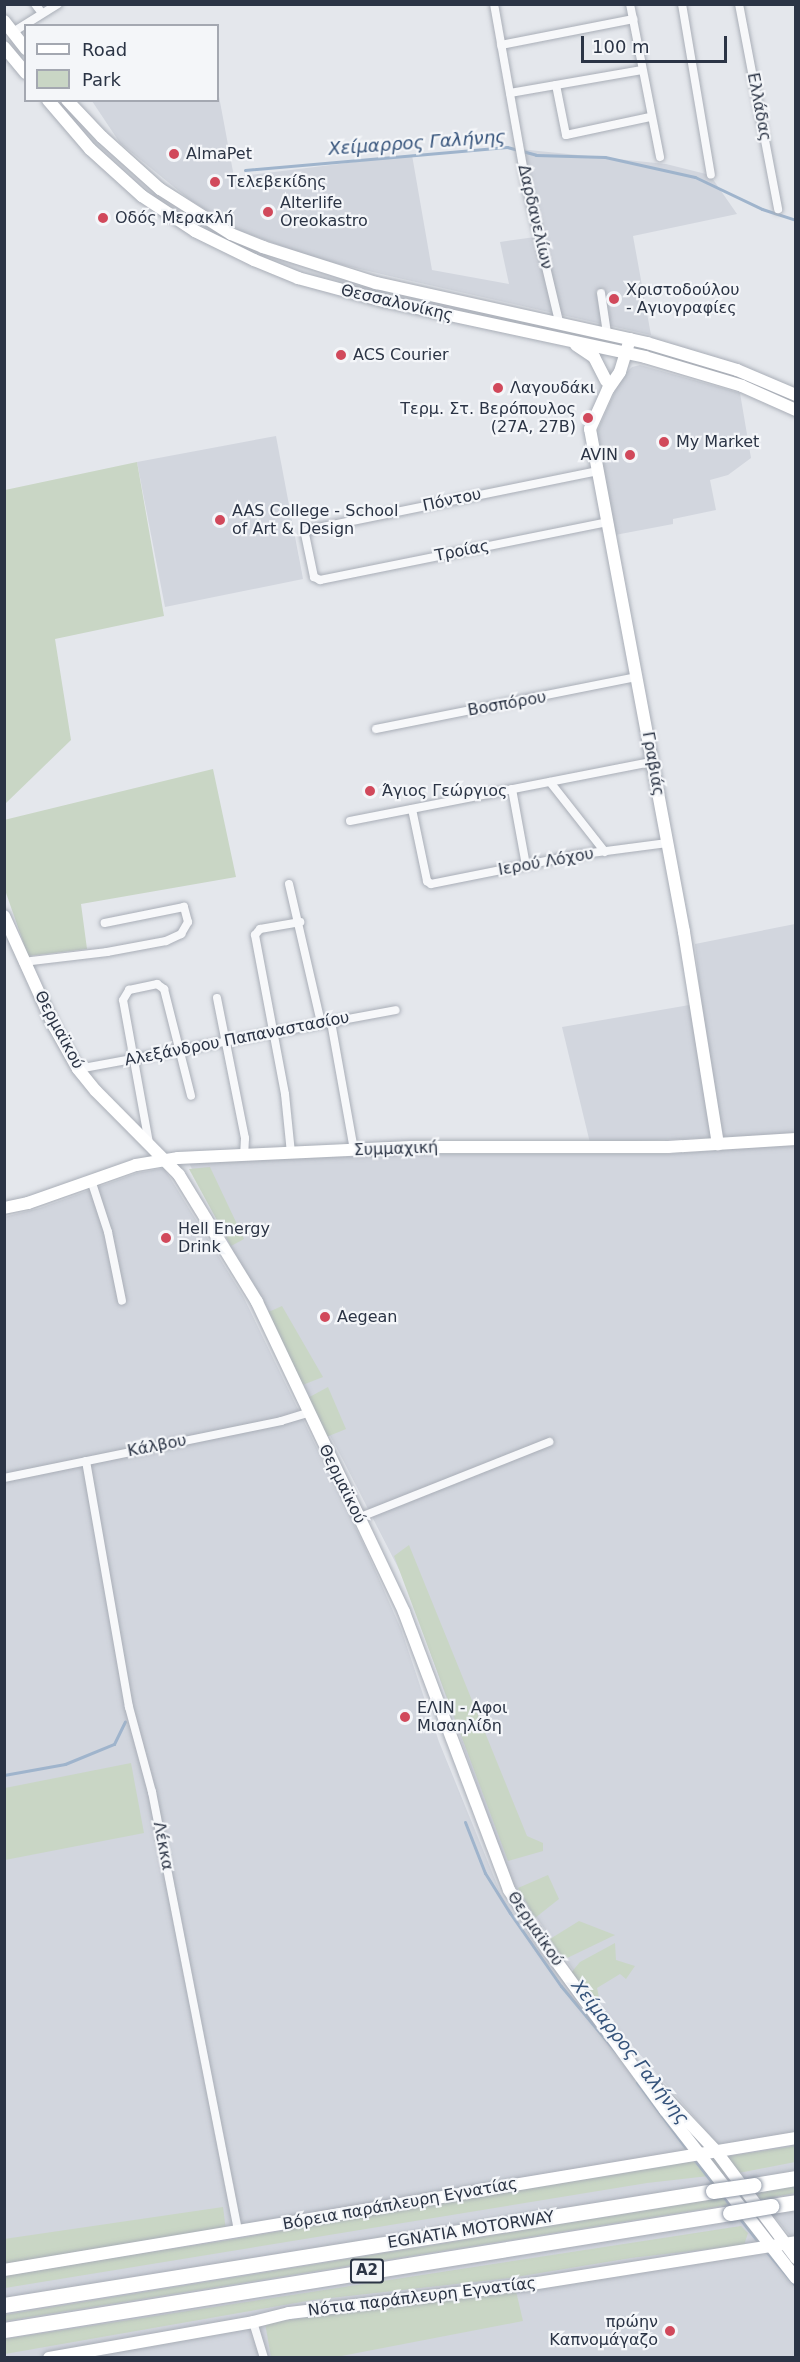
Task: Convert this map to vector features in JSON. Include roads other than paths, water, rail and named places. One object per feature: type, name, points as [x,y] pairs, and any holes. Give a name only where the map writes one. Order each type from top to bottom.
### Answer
[{"type":"highway","name":"EGNATIA MOTORWAY","points":[[4,2305],[795,2178]]},
{"type":"highway","name":"EGNATIA MOTORWAY","points":[[4,2330],[795,2202]]},
{"type":"street","points":[[35,4],[42,13]]},
{"type":"street","points":[[25,24],[58,4]]},
{"type":"street","name":"Δαρδανελίων","points":[[494,4],[526,183],[559,322]]},
{"type":"street","points":[[630,4],[650,117],[660,157]]},
{"type":"street","points":[[682,4],[711,175]]},
{"type":"street","name":"Ελλάδας","points":[[739,4],[778,210]]},
{"type":"street","points":[[501,45],[633,19]]},
{"type":"street","points":[[4,21],[24,46]]},
{"type":"street","points":[[13,32],[24,25]]},
{"type":"street","points":[[4,47],[24,71]]},
{"type":"street","points":[[510,93],[642,70]]},
{"type":"street","points":[[556,85],[566,135],[650,117]]},
{"type":"street","name":"Θεσσαλονίκης","points":[[50,102],[90,149],[142,196],[195,231],[234,251],[314,283],[418,309],[620,351],[742,386],[795,410]]},
{"type":"street","name":"Θεσσαλονίκης","points":[[69,102],[102,137],[160,189],[231,234],[294,259],[376,283],[618,336],[737,370],[795,395]]},
{"type":"street","points":[[601,293],[618,336]]},
{"type":"street","name":"Γραβιάς","points":[[618,336],[620,351],[590,429],[667,843],[718,1144]]},
{"type":"street","points":[[567,340],[594,357],[607,385]]},
{"type":"street","name":"Πόντου","points":[[317,580],[314,577],[306,531],[598,471]]},
{"type":"street","name":"Τροίας","points":[[317,580],[607,522]]},
{"type":"street","name":"Βοσπόρου","points":[[376,729],[637,678]]},
{"type":"street","points":[[350,821],[652,762]]},
{"type":"street","points":[[550,782],[605,852]]},
{"type":"street","points":[[512,789],[526,865]]},
{"type":"street","name":"Ιερού Λόχου","points":[[412,809],[427,881],[431,884],[526,865],[667,843]]},
{"type":"street","points":[[289,884],[326,1023],[354,1150]]},
{"type":"street","points":[[23,962],[107,952],[166,941],[181,934],[188,922],[184,907],[105,922]]},
{"type":"street","name":"Θερμαϊκού","points":[[4,916],[23,962],[78,1069],[96,1091],[165,1159],[189,1190],[257,1302],[411,1629],[509,1890],[546,1947],[698,2154],[795,2278]]},
{"type":"street","points":[[291,1153],[285,1094],[255,935],[257,931],[300,922]]},
{"type":"street","points":[[148,1143],[123,1000],[133,987],[157,984],[165,989],[191,1096]]},
{"type":"street","points":[[217,998],[245,1138],[244,1155]]},
{"type":"street","name":"Αλεξάνδρου Παπαναστασίου","points":[[78,1069],[396,1010]]},
{"type":"street","name":"Συμμαχική","points":[[4,1208],[28,1203],[136,1165],[165,1159],[472,1146],[610,1148],[718,1144],[795,1138]]},
{"type":"street","points":[[91,1180],[108,1232],[122,1301]]},
{"type":"street","name":"Κάλβου","points":[[4,1478],[281,1421],[308,1413]]},
{"type":"street","points":[[358,1518],[549,1442]]},
{"type":"street","name":"Λέκκα","points":[[86,1461],[129,1707],[152,1792],[238,2232]]},
{"type":"street","name":"Θερμαϊκού","points":[[641,2075],[658,2086],[716,2151],[790,2242],[795,2258]]},
{"type":"street","name":"Βόρεια παράπλευρη Εγνατίας","points":[[4,2270],[795,2138]]},
{"type":"street","name":"Νότια παράπλευρη Εγνατίας","points":[[49,2358],[253,2322],[289,2313],[525,2285],[790,2242]]},
{"type":"street","points":[[253,2322],[264,2358]]},
{"type":"waterway","name":"Χείμαρρος Γαλήνης","points":[[245,170],[507,147],[536,155],[605,157],[695,177],[762,209],[796,220]]},
{"type":"waterway","points":[[4,1775],[65,1764],[114,1744],[125,1721]]},
{"type":"waterway","name":"Χείμαρρος Γαλήνης","points":[[465,1822],[485,1873],[510,1913],[561,1986],[616,2052]]},
{"type":"waterway","name":"Χείμαρρος Γαλήνης","points":[[637,2082],[688,2151]]},
{"type":"waterway","name":"Χείμαρρος Γαλήνης","points":[[694,2159],[714,2185]]},
{"type":"waterway","name":"Χείμαρρος Γαλήνης","points":[[722,2194],[732,2208]]},
{"type":"waterway","name":"Χείμαρρος Γαλήνης","points":[[738,2216],[760,2244]]},
{"type":"waterway","name":"Χείμαρρος Γαλήνης","points":[[766,2251],[796,2286]]},
{"type":"place","name":"AlmaPet","points":[[174,154]]},
{"type":"place","name":"Τελεβεκίδης","points":[[215,182]]},
{"type":"place","name":"Alterlife Oreokastro","points":[[268,212]]},
{"type":"place","name":"Οδός Μερακλή","points":[[103,218]]},
{"type":"place","name":"Χριστοδούλου - Αγιογραφίες","points":[[614,299]]},
{"type":"place","name":"ACS Courier","points":[[341,355]]},
{"type":"place","name":"Λαγουδάκι","points":[[498,388]]},
{"type":"place","name":"Τερμ. Στ. Βερόπουλος (27Α, 27Β)","points":[[588,418]]},
{"type":"place","name":"My Market","points":[[664,442]]},
{"type":"place","name":"AVIN","points":[[630,455]]},
{"type":"place","name":"AAS College - School of Art & Design","points":[[220,520]]},
{"type":"place","name":"Άγιος Γεώργιος","points":[[370,791]]},
{"type":"place","name":"Hell Energy Drink","points":[[166,1238]]},
{"type":"place","name":"Aegean","points":[[325,1317]]},
{"type":"place","name":"ΕΛΙΝ - Αφοι Μισαηλίδη","points":[[405,1717]]},
{"type":"place","name":"πρώην Καπνομάγαζο","points":[[670,2331]]}]
